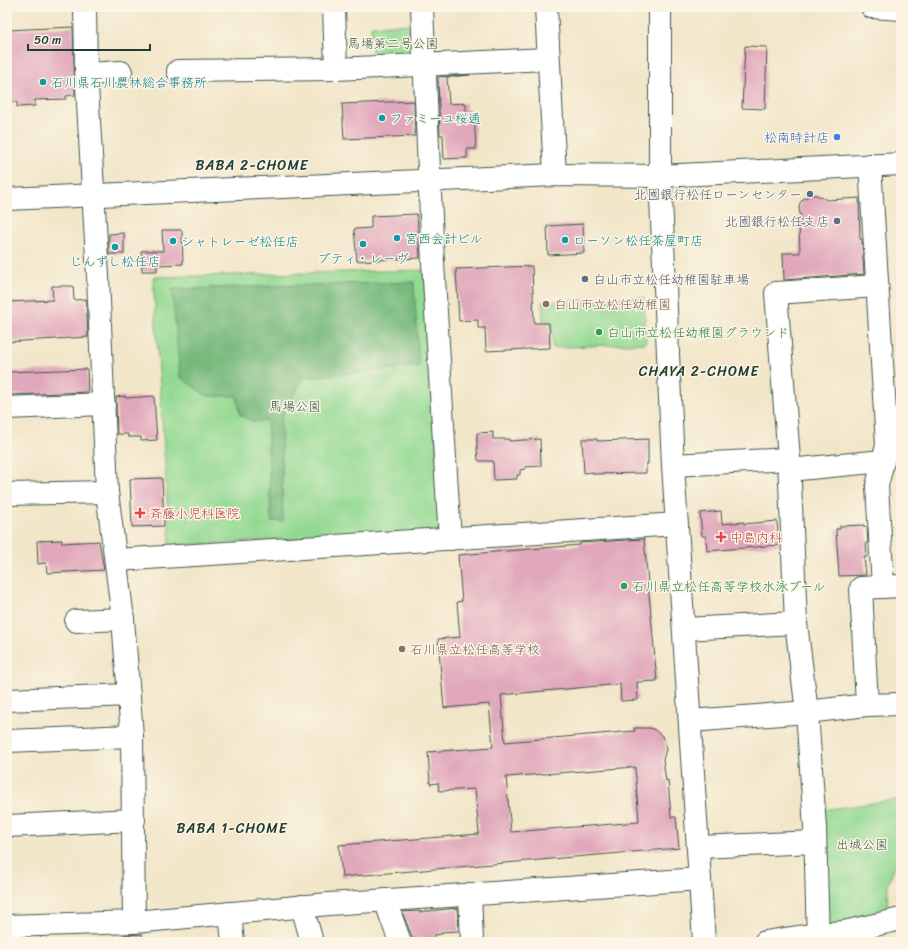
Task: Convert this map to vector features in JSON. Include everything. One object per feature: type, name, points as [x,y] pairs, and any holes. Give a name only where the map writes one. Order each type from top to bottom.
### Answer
[{"type":"street","points":[[85,7],[107,492],[123,619],[132,736],[134,922]]},
{"type":"street","points":[[334,7],[336,69]]},
{"type":"street","points":[[422,7],[429,180],[450,539]]},
{"type":"street","points":[[546,7],[555,174]]},
{"type":"street","points":[[660,7],[660,176],[673,465],[704,942]]},
{"type":"street","points":[[872,7],[901,9]]},
{"type":"street","points":[[178,71],[336,69],[548,59]]},
{"type":"street","points":[[87,74],[121,72]]},
{"type":"street","points":[[7,199],[555,174],[660,176],[901,164]]},
{"type":"street","points":[[867,705],[861,588],[892,586],[877,486],[887,445],[870,165]]},
{"type":"street","points":[[817,938],[815,842],[807,712],[796,623],[789,464],[776,293],[877,286]]},
{"type":"street","points":[[7,408],[104,404]]},
{"type":"street","points":[[673,465],[789,464],[883,461]]},
{"type":"street","points":[[7,494],[107,492]]},
{"type":"street","points":[[116,560],[676,524]]},
{"type":"street","points":[[76,621],[123,619]]},
{"type":"street","points":[[684,629],[796,623]]},
{"type":"street","points":[[7,700],[129,695]]},
{"type":"street","points":[[690,721],[807,712],[867,705],[901,704]]},
{"type":"street","points":[[7,741],[132,736]]},
{"type":"street","points":[[8,826],[134,820]]},
{"type":"street","points":[[698,847],[815,842]]},
{"type":"street","points":[[10,926],[134,922],[302,906],[700,879]]},
{"type":"street","points":[[470,894],[472,942]]},
{"type":"street","points":[[385,900],[400,942]]},
{"type":"street","points":[[302,906],[312,942]]},
{"type":"street","points":[[230,913],[233,942]]},
{"type":"street","points":[[765,942],[817,938],[901,919]]},
{"type":"green space","name":"馬場第二号公園","points":[[414,24],[416,59],[372,61],[371,26]]},
{"type":"green space","name":"馬場公園","points":[[425,270],[442,531],[170,546],[153,277]]},
{"type":"green space","points":[[414,282],[419,366],[303,378],[281,419],[283,521],[271,521],[267,420],[254,422],[240,415],[237,396],[207,396],[180,377],[172,289]]},
{"type":"green space","name":"白山市立松任幼稚園グラウンド","points":[[644,297],[646,343],[553,348],[551,322],[543,321],[542,302]]},
{"type":"green space","name":"出城公園","points":[[901,799],[901,849],[888,884],[887,922],[827,933],[823,810]]},
{"type":"building","points":[[73,27],[75,95],[66,96],[66,99],[35,100],[35,106],[17,107],[17,102],[7,102],[7,30]]},
{"type":"building","points":[[745,46],[767,47],[765,109],[742,108]]},
{"type":"building","points":[[470,75],[447,77],[449,104],[466,103],[466,113],[474,112],[476,149],[467,149],[467,158],[444,159],[443,135],[440,135],[438,77]]},
{"type":"building","name":"ファミーユ桜通","points":[[414,101],[415,136],[344,139],[342,104]]},
{"type":"building","points":[[812,195],[817,195],[827,200],[859,198],[860,239],[862,239],[864,274],[784,280],[783,253],[800,253],[799,226],[802,226],[799,208],[800,203],[803,199]]},
{"type":"building","name":"宮西会計ビル","points":[[417,214],[420,258],[357,261],[354,229],[371,228],[371,216]]},
{"type":"building","name":"ローソン松任茶屋町店","points":[[583,224],[584,253],[548,255],[547,226]]},
{"type":"building","name":"シャトレーゼ松任店","points":[[162,230],[182,230],[183,264],[157,265],[157,271],[142,271],[141,251],[163,251]]},
{"type":"building","name":"じんずし松任店","points":[[124,233],[124,254],[109,254],[109,234]]},
{"type":"building","name":"白山市立松任幼稚園","points":[[532,266],[534,323],[549,323],[550,348],[486,351],[485,328],[478,328],[478,320],[459,321],[456,269]]},
{"type":"building","points":[[52,286],[73,286],[74,300],[86,299],[88,337],[7,342],[7,302],[53,300]]},
{"type":"building","points":[[87,369],[88,392],[7,395],[7,372]]},
{"type":"building","points":[[125,396],[125,398],[154,396],[157,440],[141,441],[141,437],[128,437],[128,434],[117,434],[116,397]]},
{"type":"building","points":[[493,432],[493,439],[509,439],[509,441],[540,439],[541,466],[525,467],[525,469],[520,470],[520,475],[517,475],[517,479],[494,480],[493,461],[478,460],[477,448],[477,433]]},
{"type":"building","points":[[582,439],[597,439],[597,441],[648,439],[648,464],[646,464],[646,473],[584,473]]},
{"type":"building","name":"斉藤小児科医院","points":[[162,478],[164,526],[132,527],[130,479]]},
{"type":"building","points":[[721,511],[722,524],[777,521],[779,545],[707,551],[706,536],[702,536],[700,513]]},
{"type":"building","points":[[864,525],[864,527],[867,527],[868,543],[866,543],[867,557],[864,557],[866,575],[839,576],[836,529],[840,529],[840,526]]},
{"type":"building","name":"石川県立松任高等学校","points":[[644,539],[657,681],[637,682],[638,700],[621,701],[620,684],[501,695],[505,742],[635,731],[634,728],[650,728],[655,730],[663,737],[665,743],[666,749],[663,760],[666,781],[668,780],[671,817],[676,817],[679,848],[342,877],[339,845],[479,834],[475,789],[439,791],[438,783],[430,784],[428,752],[493,747],[489,704],[444,708],[438,639],[460,637],[457,602],[462,601],[458,555],[580,545],[580,543]],"holes":[[[635,767],[639,822],[511,832],[506,777]]]},
{"type":"building","points":[[62,540],[62,543],[99,541],[104,570],[47,573],[46,563],[38,564],[37,541]]},
{"type":"building","points":[[458,908],[459,931],[441,932],[442,934],[434,935],[434,938],[413,939],[402,912],[419,912]]},
{"type":"building","points":[[142,934],[143,942],[124,942],[124,935]]},
{"type":"waterway","points":[[7,897],[8,922]]},
{"type":"waterway","points":[[9,932],[9,942]]},
{"type":"place","name":"石川県石川農林総合事務所","points":[[43,82]]},
{"type":"place","name":"ファミーユ桜通","points":[[382,118]]},
{"type":"place","name":"松南時計店","points":[[837,137]]},
{"type":"place","name":"北國銀行松任ローンセンター","points":[[810,194]]},
{"type":"place","name":"北國銀行松任支店","points":[[837,221]]},
{"type":"place","name":"宮西会計ビル","points":[[397,238]]},
{"type":"place","name":"ローソン松任茶屋町店","points":[[565,240]]},
{"type":"place","name":"シャトレーゼ松任店","points":[[173,241]]},
{"type":"place","name":"プティ・レーヴ","points":[[363,244]]},
{"type":"place","name":"じんずし松任店","points":[[115,247]]},
{"type":"place","name":"白山市立松任幼稚園駐車場","points":[[585,279]]},
{"type":"place","name":"白山市立松任幼稚園","points":[[546,304]]},
{"type":"place","name":"白山市立松任幼稚園グラウンド","points":[[599,332]]},
{"type":"place","name":"斉藤小児科医院","points":[[140,513]]},
{"type":"place","name":"中島内科","points":[[721,537]]},
{"type":"place","name":"石川県立松任高等学校水泳プール","points":[[624,586]]},
{"type":"place","name":"石川県立松任高等学校","points":[[402,649]]},
{"type":"district","name":"BABA 2-CHOME","points":[[252,165]]},
{"type":"district","name":"CHAYA 2-CHOME","points":[[699,371]]},
{"type":"district","name":"BABA 1-CHOME","points":[[232,828]]}]
